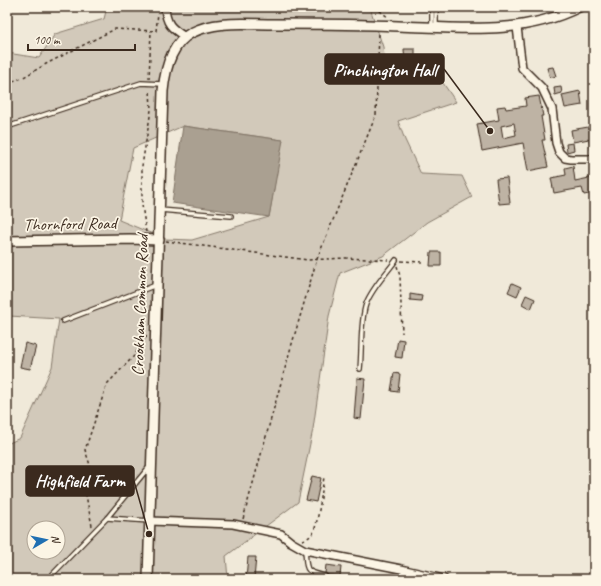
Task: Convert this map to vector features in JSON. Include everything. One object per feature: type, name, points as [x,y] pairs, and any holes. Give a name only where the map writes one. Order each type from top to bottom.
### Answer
[{"type":"street","points":[[165,7],[166,18],[172,29],[185,37],[195,31],[210,26],[226,24],[322,24],[476,28],[516,27],[552,19],[578,7]]},
{"type":"street","points":[[516,27],[522,68],[538,84],[546,95],[552,109],[556,143],[561,156],[571,159],[591,159]]},
{"type":"street","name":"Crookham Common Road","points":[[148,579],[164,84],[168,65],[173,53],[185,37]]},
{"type":"street","name":"Thornford Road","points":[[7,241],[158,240]]},
{"type":"street","points":[[150,521],[233,524],[281,534],[305,550],[444,579]]},
{"type":"lane","points":[[432,7],[434,27]]},
{"type":"lane","points":[[434,27],[436,7]]},
{"type":"lane","points":[[7,127],[141,83],[164,84]]},
{"type":"lane","points":[[159,210],[231,216]]},
{"type":"lane","points":[[360,369],[363,318],[366,305],[371,294],[396,260]]},
{"type":"lane","points":[[64,321],[157,285]]},
{"type":"lane","points":[[48,579],[107,518],[152,464]]},
{"type":"lane","points":[[107,518],[150,521]]},
{"type":"lane","points":[[305,550],[307,568],[310,573],[325,576]]},
{"type":"path","points":[[7,83],[22,78],[115,29],[156,31],[159,7]]},
{"type":"path","points":[[375,7],[398,26]]},
{"type":"path","points":[[241,526],[317,259],[376,115],[379,25]]},
{"type":"path","points":[[147,240],[142,206],[142,166],[151,110],[149,83],[151,31]]},
{"type":"path","points":[[158,240],[308,260],[346,258],[424,262]]},
{"type":"path","points":[[396,260],[400,276],[402,334]]},
{"type":"path","points":[[93,533],[84,485],[92,471],[85,450],[107,384],[134,356],[148,333]]},
{"type":"path","points":[[291,542],[307,539],[313,534],[316,525],[324,477]]},
{"type":"shaded area","points":[[107,7],[379,7],[380,11],[371,11],[383,47],[386,76],[443,83],[456,102],[398,121],[421,174],[462,176],[472,197],[427,222],[383,256],[340,273],[329,316],[313,429],[298,502],[226,556],[228,579],[7,579],[7,444],[20,438],[52,367],[59,319],[7,317],[7,53],[39,58],[55,34],[104,19]],"holes":[[[183,126],[282,140],[269,217],[192,240],[165,239],[119,220],[133,148]]]},
{"type":"shaded area","points":[[183,126],[283,140],[269,217],[172,203]]},
{"type":"building","points":[[404,49],[415,49],[415,64],[405,65]]},
{"type":"building","points":[[553,67],[556,76],[550,78],[547,68]]},
{"type":"building","points":[[561,87],[562,93],[555,95],[554,88]]},
{"type":"building","points":[[580,91],[582,105],[565,108],[562,95]]},
{"type":"building","points":[[539,96],[543,116],[541,116],[545,140],[542,140],[548,167],[528,171],[523,143],[482,151],[477,124],[499,120],[497,107],[505,106],[506,109],[526,106],[525,98]],"holes":[[[514,123],[516,135],[503,138],[501,126]]]},
{"type":"building","points":[[594,126],[594,150],[591,150],[589,139],[573,142],[571,130]]},
{"type":"building","points":[[573,143],[574,150],[567,152],[566,144]]},
{"type":"building","points":[[573,166],[575,181],[594,177],[594,193],[584,195],[582,188],[554,193],[551,178],[566,175],[565,168]]},
{"type":"building","points":[[507,178],[510,203],[499,204],[496,179]]},
{"type":"building","points":[[431,252],[441,252],[441,266],[430,266]]},
{"type":"building","points":[[512,283],[521,287],[517,296],[508,292]]},
{"type":"building","points":[[410,294],[422,296],[421,301],[410,300]]},
{"type":"building","points":[[526,295],[535,299],[531,309],[522,304]]},
{"type":"building","points":[[398,339],[404,340],[402,358],[395,357]]},
{"type":"building","points":[[25,343],[36,346],[30,369],[20,367]]},
{"type":"building","points":[[394,373],[400,374],[398,392],[391,391]]},
{"type":"building","points":[[357,378],[365,379],[361,419],[354,418]]},
{"type":"building","points":[[312,476],[321,478],[316,502],[306,500]]},
{"type":"building","points":[[248,557],[256,557],[254,579],[246,579]]},
{"type":"building","points":[[326,565],[341,567],[340,576],[328,575],[325,573]]},
{"type":"place","name":"Pinchington Hall","points":[[490,131]]},
{"type":"place","name":"Highfield Farm","points":[[149,534]]}]
